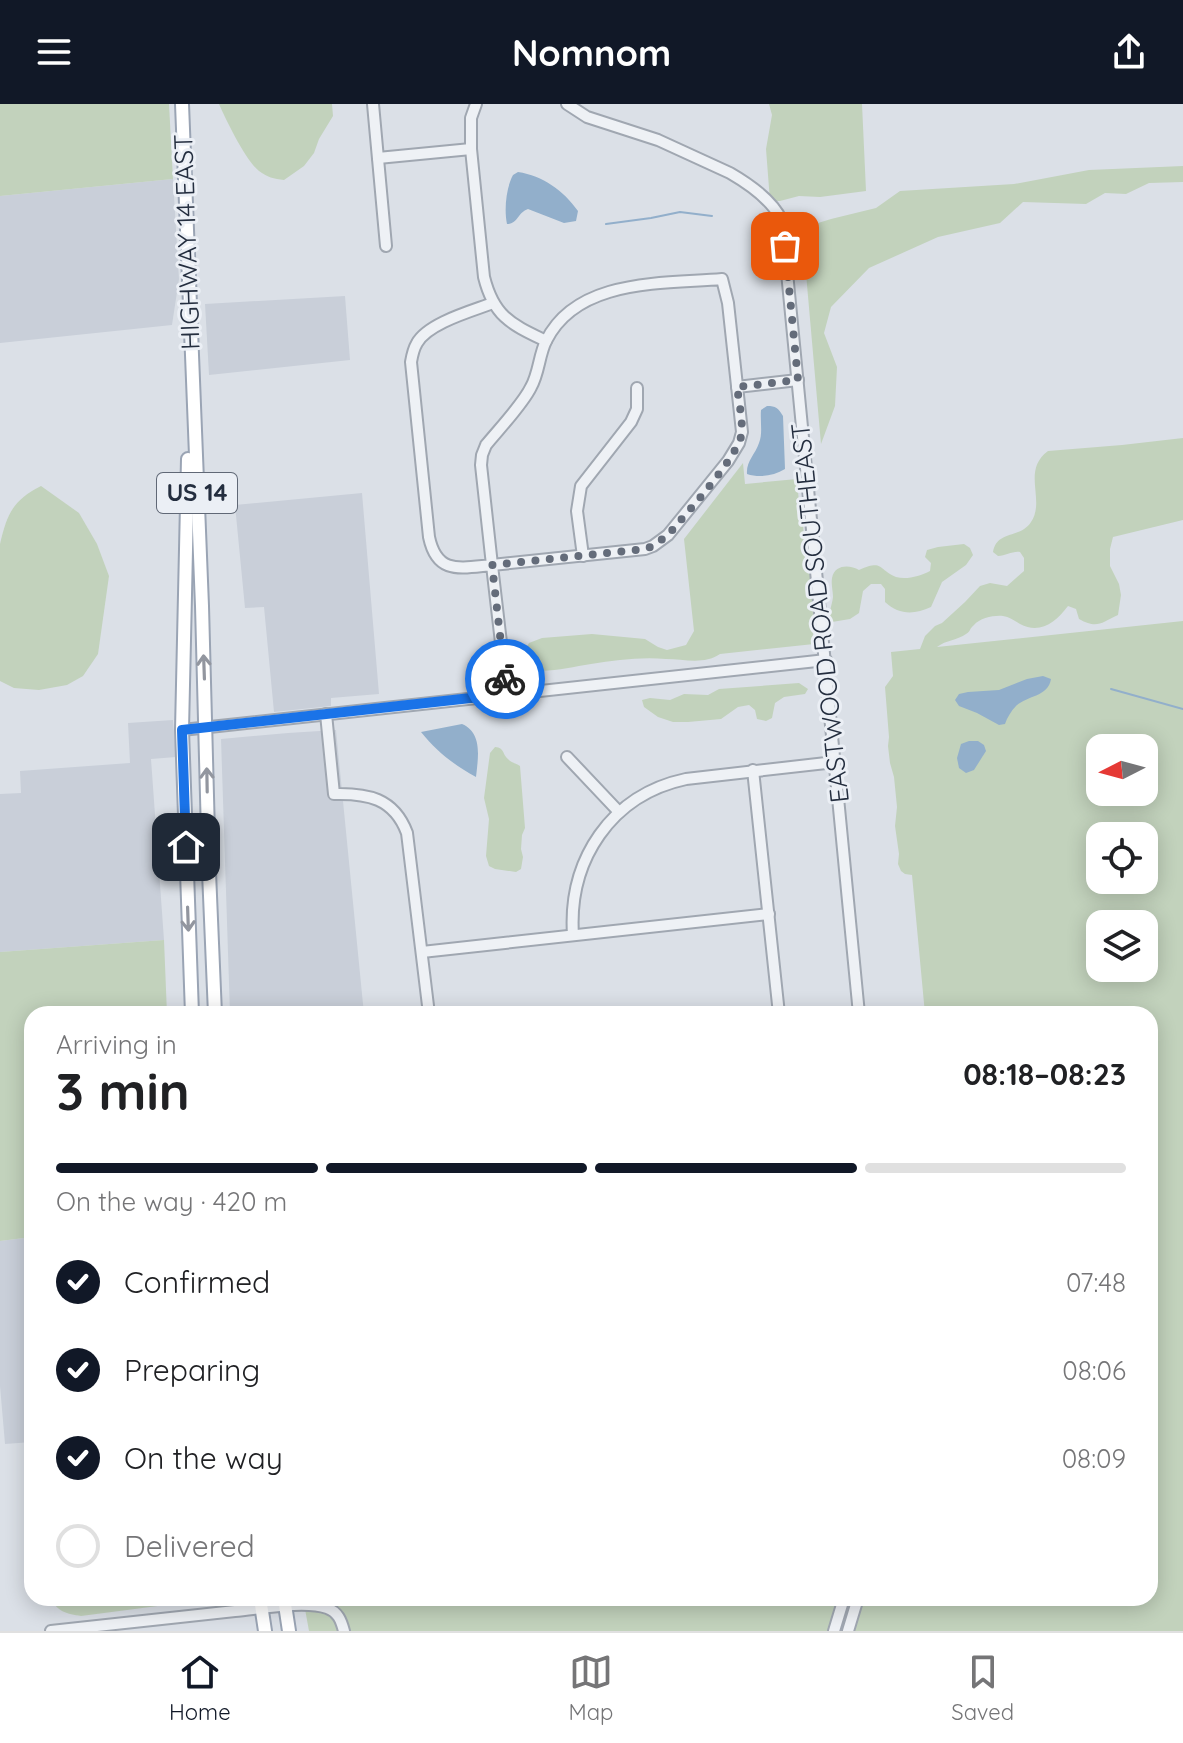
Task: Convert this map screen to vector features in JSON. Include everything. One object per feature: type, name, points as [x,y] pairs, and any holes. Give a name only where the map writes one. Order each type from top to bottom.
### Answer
[{"type":"main road","name":"HIGHWAY 14 EAST","points":[[182,104],[215,1006]]},
{"type":"main road","name":"HIGHWAY 14 EAST","points":[[192,380],[182,730],[192,1006]]},
{"type":"main road","points":[[261,1606],[265,1631]]},
{"type":"main road","points":[[285,1606],[289,1631]]},
{"type":"street","points":[[373,104],[386,246]]},
{"type":"street","points":[[476,104],[471,118],[471,149],[484,277],[493,303],[502,316],[546,341]]},
{"type":"street","name":"EASTWOOD ROAD SOUTHEAST","points":[[567,104],[587,117],[658,140],[742,179],[776,210],[783,224],[858,1006]]},
{"type":"street","points":[[378,158],[471,149]]},
{"type":"street","points":[[493,303],[423,335],[411,362],[432,550],[438,559],[454,568],[492,565],[583,556],[653,546],[668,535],[728,461],[742,432],[728,303],[722,279],[632,286],[601,294],[572,310],[558,324],[546,341],[530,391],[486,445],[482,455],[481,465],[492,565],[507,694]]},
{"type":"street","points":[[737,387],[798,380]]},
{"type":"street","points":[[583,556],[577,511],[581,486],[631,422],[637,409],[637,388]]},
{"type":"street","points":[[182,730],[826,660]]},
{"type":"street","points":[[326,714],[334,794],[359,794],[376,799],[393,810],[404,825],[409,842],[428,1006]]},
{"type":"street","points":[[567,757],[619,812]]},
{"type":"street","points":[[573,935],[574,898],[581,869],[593,844],[619,812],[643,795],[686,779],[835,762]]},
{"type":"street","points":[[753,770],[778,1006]]},
{"type":"street","points":[[422,952],[769,914]]},
{"type":"street","points":[[51,1631],[238,1606]]},
{"type":"street","points":[[317,1606],[334,1611],[344,1631]]},
{"type":"street","points":[[834,1631],[842,1606]]},
{"type":"street","points":[[848,1631],[856,1606]]},
{"type":"shaded area","points":[[173,179],[179,279],[172,325],[0,343],[0,196]]},
{"type":"shaded area","points":[[345,296],[350,360],[209,375],[205,304]]},
{"type":"shaded area","points":[[362,493],[379,694],[331,698],[331,706],[274,712],[264,607],[245,608],[235,505]]},
{"type":"shaded area","points":[[173,720],[176,757],[151,759],[164,940],[0,952],[0,794],[21,793],[20,771],[130,763],[128,723]]},
{"type":"shaded area","points":[[336,730],[363,1006],[230,1006],[221,739]]},
{"type":"shaded area","points":[[24,1238],[24,1443],[5,1444],[0,1386],[0,1241]]},
{"type":"green space","points":[[0,104],[169,104],[173,179],[0,196]]},
{"type":"green space","points":[[219,104],[332,104],[333,116],[314,153],[304,166],[284,180],[259,171],[248,159]]},
{"type":"green space","points":[[769,104],[862,104],[866,191],[770,201],[766,149],[772,115]]},
{"type":"green space","points":[[1183,166],[1183,182],[1149,183],[1126,194],[1105,193],[1086,204],[1023,202],[1000,223],[938,237],[869,268],[831,307],[824,333],[837,367],[835,406],[821,444],[802,228],[876,208],[900,191],[1014,184],[1089,170]]},
{"type":"green space","points":[[1183,438],[1183,520],[1113,537],[1110,566],[1121,595],[1118,615],[1099,624],[1090,624],[1079,619],[1076,609],[1068,606],[1053,622],[1034,628],[1006,617],[991,617],[977,623],[963,636],[937,647],[1183,621],[1183,1631],[309,1631],[304,1606],[1158,1606],[1158,1006],[924,1006],[912,875],[901,871],[898,864],[897,807],[888,746],[885,687],[893,676],[891,652],[920,649],[925,636],[980,586],[990,583],[1007,586],[1024,571],[1024,558],[1020,552],[998,556],[993,552],[999,540],[1021,531],[1031,522],[1036,504],[1036,467],[1048,451]]},
{"type":"green space","points":[[743,463],[745,484],[797,479],[799,503],[802,504],[805,559],[814,572],[818,627],[813,633],[814,644],[720,654],[701,660],[637,659],[530,670],[525,660],[526,650],[529,643],[542,638],[592,634],[645,639],[667,650],[686,645],[694,631],[684,539]]},
{"type":"green space","points":[[41,486],[79,513],[97,544],[109,576],[98,654],[83,676],[67,685],[39,690],[14,688],[0,681],[0,544],[13,509]]},
{"type":"green space","points":[[964,544],[973,555],[966,565],[942,582],[931,607],[913,612],[901,611],[885,602],[885,589],[881,584],[871,584],[863,591],[859,613],[850,619],[832,622],[832,578],[839,568],[859,570],[873,565],[896,577],[913,577],[930,571],[931,563],[925,557],[927,550]]},
{"type":"green space","points":[[799,683],[808,689],[805,694],[784,697],[775,703],[772,718],[766,721],[757,719],[755,710],[749,705],[738,707],[721,719],[673,722],[658,717],[644,707],[642,700],[670,700],[684,694],[708,695],[719,689]]},
{"type":"green space","points":[[495,747],[520,766],[525,828],[521,869],[516,872],[489,866],[486,856],[489,819],[484,798],[490,753]]},
{"type":"green space","points":[[164,940],[167,1006],[24,1006],[24,1238],[0,1241],[0,952]]},
{"type":"green space","points":[[56,1606],[158,1606],[81,1616],[63,1612]]},
{"type":"water","points":[[518,172],[536,177],[559,190],[578,211],[576,221],[564,223],[528,209],[514,222],[507,224],[507,193],[513,175]]},
{"type":"water","points":[[773,406],[783,416],[785,469],[771,475],[747,474],[760,439],[761,410]]},
{"type":"water","points":[[1043,676],[1051,679],[1046,689],[1016,706],[1005,724],[999,725],[959,706],[955,700],[959,694],[999,690]]},
{"type":"water","points":[[462,724],[469,728],[476,740],[476,777],[446,757],[421,732]]},
{"type":"water","points":[[978,741],[986,751],[974,770],[966,773],[959,768],[957,758],[961,744]]},
{"type":"waterway","points":[[606,224],[680,212],[712,216]]},
{"type":"waterway","points":[[1111,689],[1183,709]]},
{"type":"way so far","points":[[505,679],[492,565],[645,549],[661,542],[728,461],[739,443],[742,432],[737,387],[798,380],[785,246]]},
{"type":"route","points":[[186,847],[182,730],[507,694],[505,679]]}]
